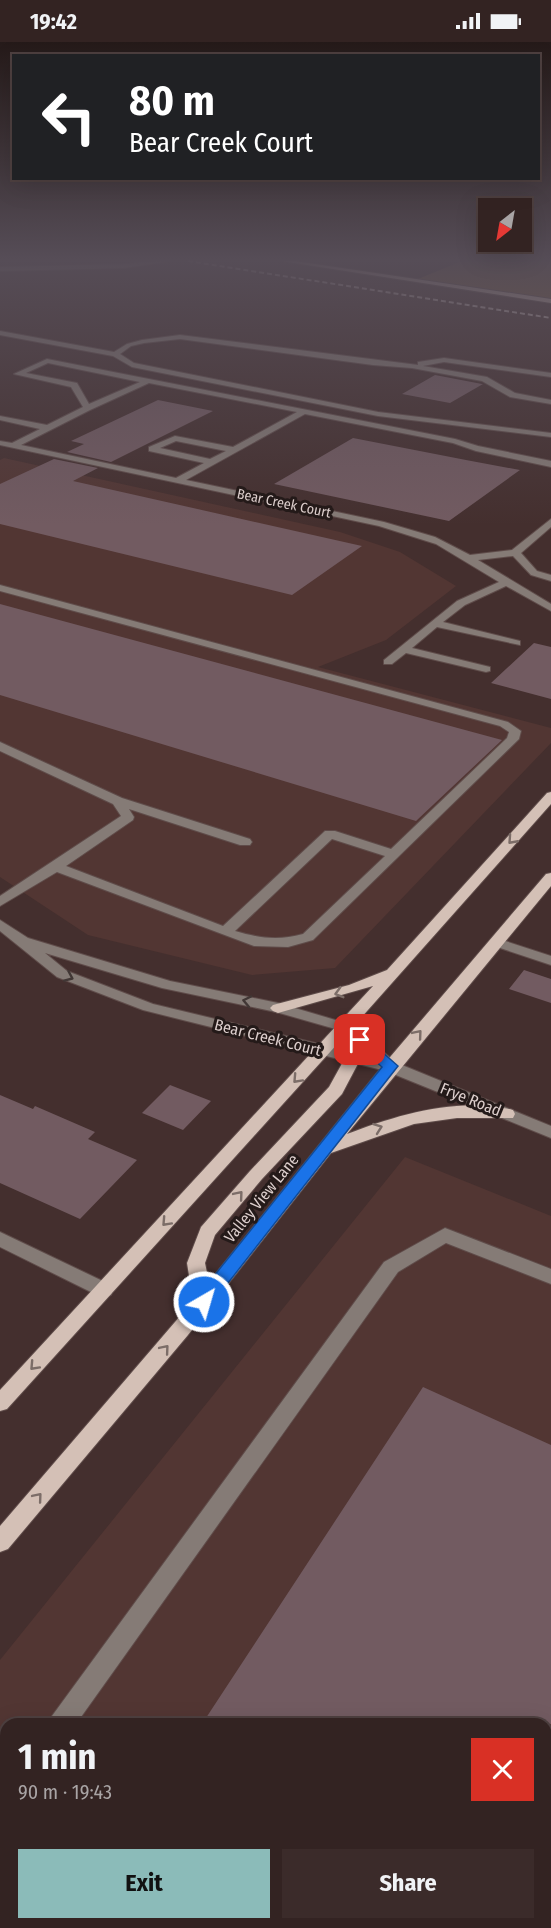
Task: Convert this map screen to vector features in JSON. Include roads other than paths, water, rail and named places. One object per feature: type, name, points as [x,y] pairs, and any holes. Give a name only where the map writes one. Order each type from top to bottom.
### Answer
[{"type":"main road","points":[[0,1402],[344,1027],[551,796]]},
{"type":"main road","name":"Valley View Lane","points":[[0,1542],[204,1302],[391,1066],[551,877]]},
{"type":"main road","points":[[278,1008],[354,988],[394,972]]},
{"type":"main road","points":[[204,1302],[196,1263],[207,1232],[256,1174],[336,1090],[353,1058],[344,1027]]},
{"type":"main road","points":[[324,1150],[380,1126],[438,1112],[475,1111],[507,1114]]},
{"type":"street","points":[[88,349],[115,354],[132,365],[378,414],[551,435]]},
{"type":"street","points":[[115,354],[123,349]]},
{"type":"street","points":[[269,349],[412,366],[484,379],[513,395],[551,402]]},
{"type":"street","points":[[412,366],[444,360],[551,375]]},
{"type":"street","points":[[87,408],[74,385],[18,374],[47,361],[456,441],[476,448],[551,464]]},
{"type":"street","points":[[12,446],[87,408],[148,381]]},
{"type":"street","points":[[177,481],[304,411]]},
{"type":"street","points":[[0,418],[48,428]]},
{"type":"street","points":[[211,462],[152,449],[174,438],[234,450]]},
{"type":"street","name":"Bear Creek Court","points":[[0,443],[381,524],[437,542],[505,583],[549,605]]},
{"type":"street","points":[[467,558],[514,553],[551,522]]},
{"type":"street","points":[[514,553],[534,573],[551,578]]},
{"type":"street","points":[[388,662],[470,598],[505,583]]},
{"type":"street","points":[[0,588],[504,724],[515,731],[513,738],[308,937],[288,943],[259,943],[225,932],[56,867]]},
{"type":"street","points":[[437,624],[516,643]]},
{"type":"street","points":[[405,649],[486,669]]},
{"type":"street","points":[[0,746],[118,801],[245,842]]},
{"type":"street","points":[[0,902],[56,867],[128,817],[118,801]]},
{"type":"street","points":[[225,932],[330,834],[393,854]]},
{"type":"street","name":"Bear Creek Court","points":[[0,924],[24,941],[62,974],[148,1007],[391,1066]]},
{"type":"street","name":"Bear Creek Court","points":[[24,941],[167,985],[278,1008],[344,1027],[391,1066]]},
{"type":"street","points":[[496,942],[551,962]]},
{"type":"street","name":"Frye Road","points":[[391,1066],[551,1132]]},
{"type":"street","points":[[65,1718],[390,1267],[445,1235],[551,1277]]},
{"type":"street","points":[[0,1239],[104,1290]]}]
